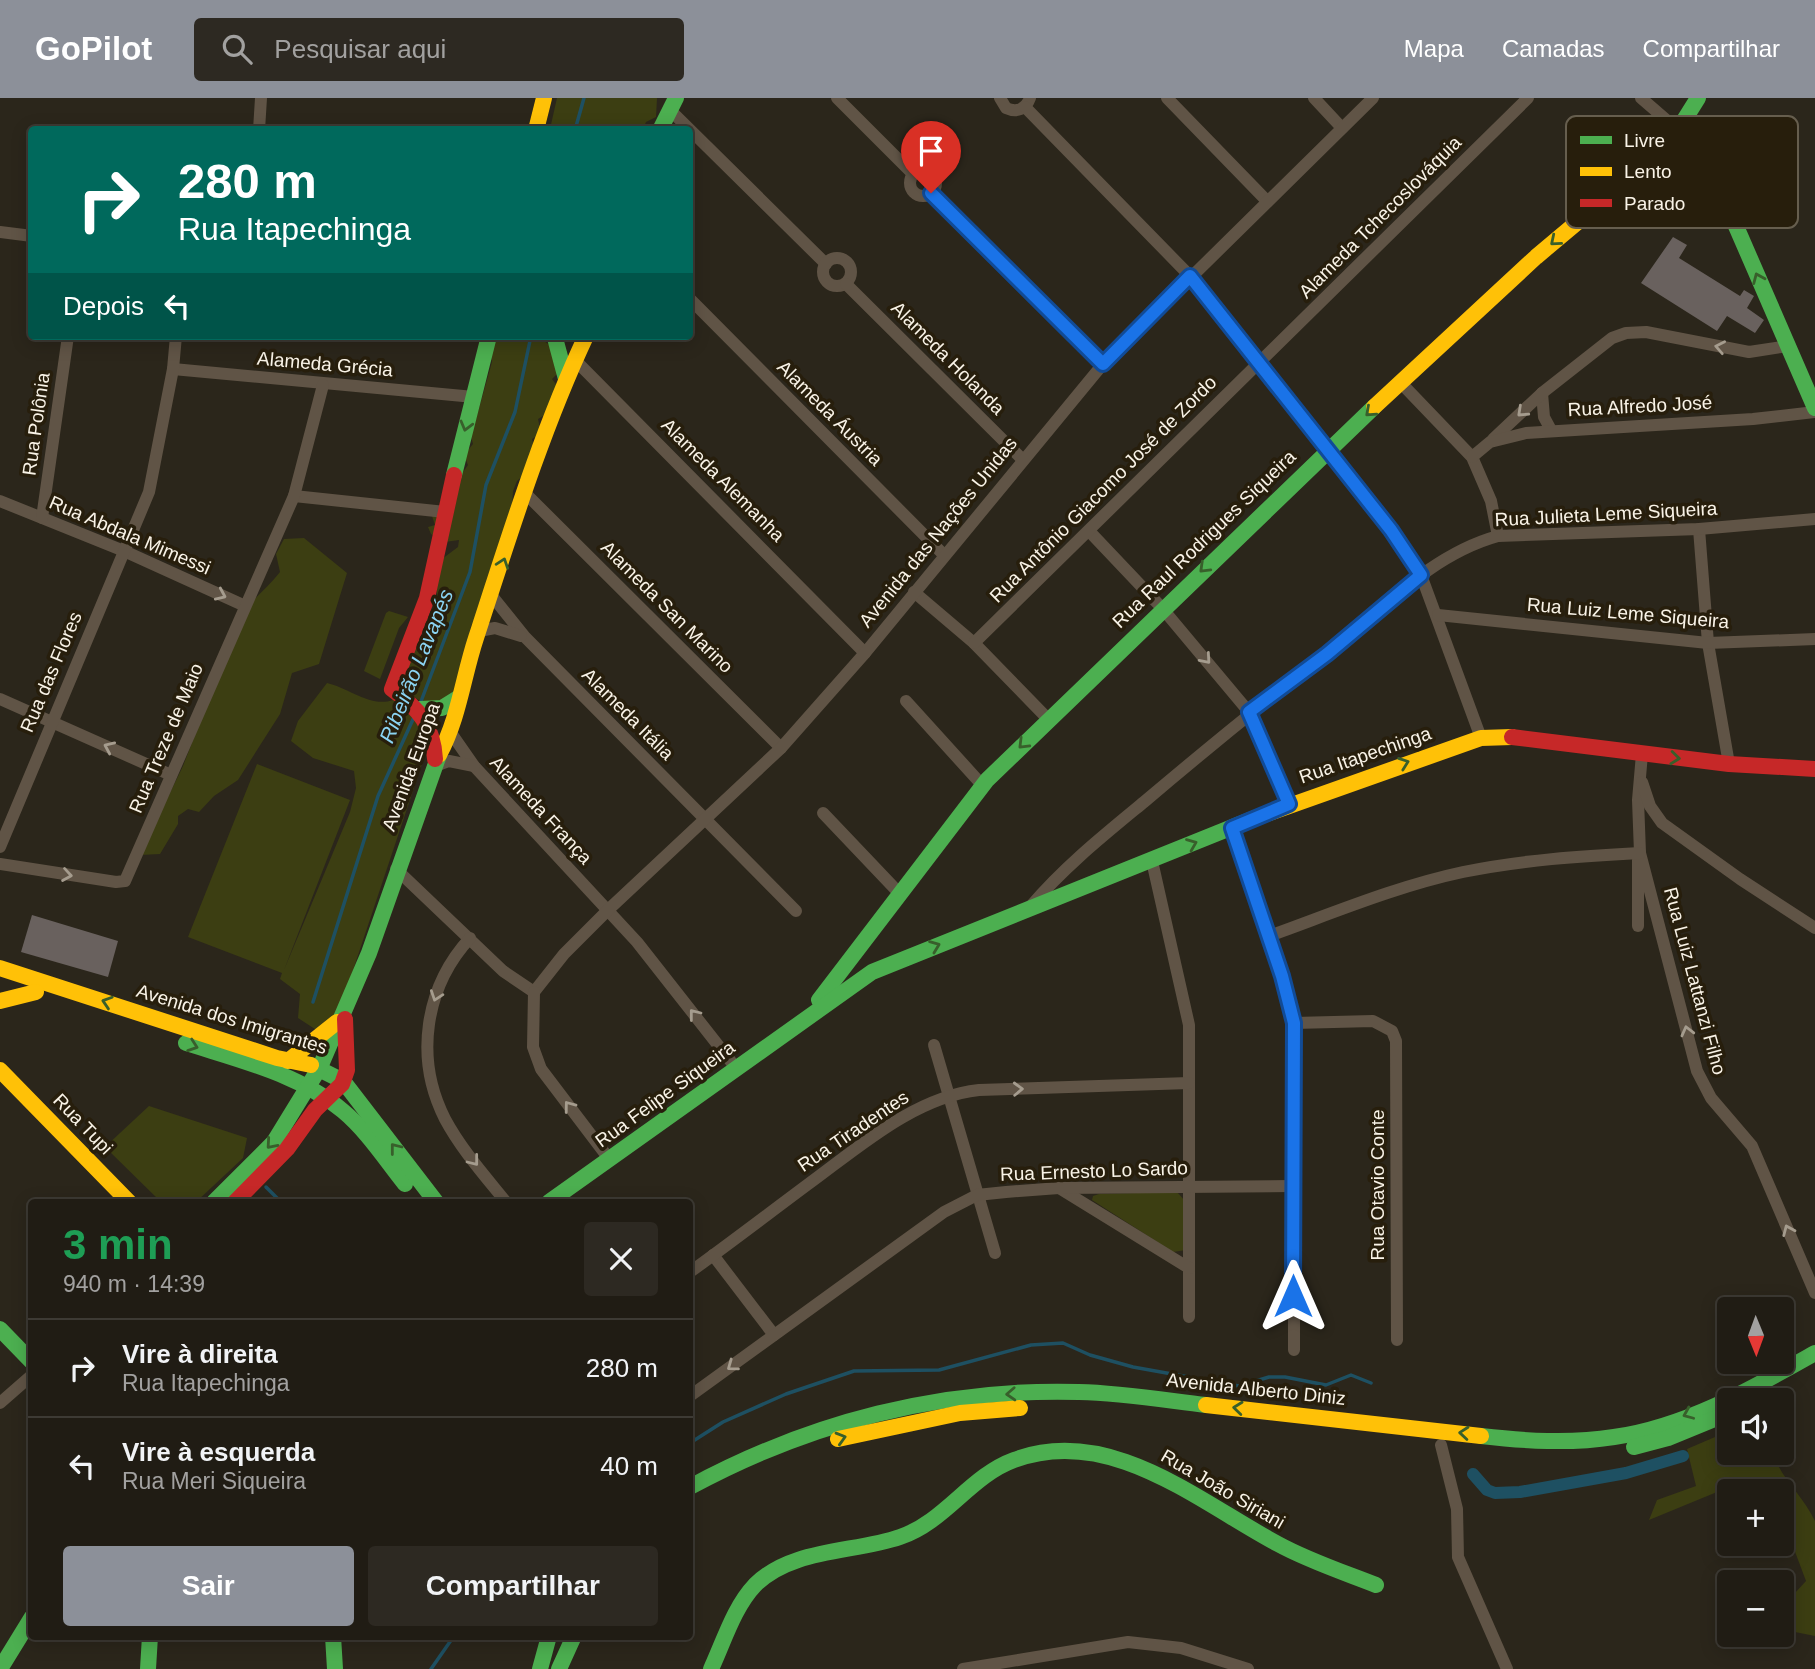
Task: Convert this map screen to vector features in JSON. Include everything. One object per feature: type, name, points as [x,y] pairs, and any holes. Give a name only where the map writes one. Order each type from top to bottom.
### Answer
[{"type":"street","points":[[259,126],[261,98]]},
{"type":"street","points":[[538,126],[544,98]]},
{"type":"street","points":[[837,98],[913,174]]},
{"type":"street","points":[[1000,98],[1003,105],[1011,111],[1028,103],[1190,276],[1326,452],[1391,530],[1421,575],[1481,738]]},
{"type":"street","points":[[1167,98],[1267,201]]},
{"type":"street","points":[[1314,98],[1342,128]]},
{"type":"street","name":"Avenida das Nações Unidas","points":[[534,992],[564,954],[608,910],[781,748],[865,653],[943,554],[1103,364],[1373,98]]},
{"type":"street","name":"Alameda Tchecoslováquia","points":[[1259,363],[1528,98]]},
{"type":"street","points":[[1641,98],[1662,116]]},
{"type":"street","name":"Rua Raul Rodrigues Siqueira","points":[[1687,116],[1698,98]]},
{"type":"street","points":[[662,126],[673,104]]},
{"type":"street","name":"Alameda Holanda","points":[[673,104],[826,264]]},
{"type":"street","points":[[920,169],[933,173],[936,181],[931,193],[923,196],[915,193],[910,186],[913,174],[920,169]]},
{"type":"street","points":[[931,193],[1103,364]]},
{"type":"street","name":"Rua Raul Rodrigues Siqueira","points":[[805,1017],[861,948],[983,786],[1048,719],[1326,452],[1571,228]]},
{"type":"street","points":[[1737,228],[1815,410]]},
{"type":"street","points":[[0,232],[28,236]]},
{"type":"street","name":"Alameda Holanda","points":[[839,258],[848,262],[852,271],[846,284],[833,286],[826,281],[823,273],[826,264],[839,258]]},
{"type":"street","name":"Alameda Holanda","points":[[846,284],[1022,459]]},
{"type":"street","name":"Alameda Áustria","points":[[693,302],[943,554]]},
{"type":"street","points":[[1490,442],[1542,393],[1612,338],[1626,333],[1646,332],[1749,352],[1787,346]]},
{"type":"street","name":"Rua Polônia","points":[[42,518],[67,340]]},
{"type":"street","name":"Rua das Flores","points":[[0,847],[154,475],[176,340]]},
{"type":"street","points":[[474,766],[449,761],[434,765],[433,735],[419,709],[392,689],[427,598],[445,512],[488,340]]},
{"type":"street","points":[[560,340],[566,379]]},
{"type":"street","name":"Alameda Alemanha","points":[[561,340],[576,361],[865,653]]},
{"type":"street","name":"Avenida Europa","points":[[217,1199],[274,1142],[309,1087],[345,1015],[434,765],[451,733],[458,698],[479,631],[566,379],[584,340]]},
{"type":"street","name":"Rua Antônio Giacomo José de Zordo","points":[[974,643],[1259,363]]},
{"type":"street","name":"Alameda Grécia","points":[[173,369],[474,397]]},
{"type":"street","points":[[1402,384],[1472,457],[1491,501],[1498,536]]},
{"type":"street","name":"Rua Treze de Maio","points":[[0,864],[116,882],[125,881],[243,605],[294,496],[323,385]]},
{"type":"street","points":[[1542,393],[1544,417],[1551,430]]},
{"type":"street","name":"Rua Alfredo José","points":[[1472,457],[1490,442],[1551,430],[1753,419],[1815,410]]},
{"type":"street","name":"Alameda San Marino","points":[[526,494],[781,748]]},
{"type":"street","points":[[294,496],[445,512]]},
{"type":"street","name":"Rua Abdala Mimessi","points":[[0,502],[124,551],[243,605]]},
{"type":"street","name":"Rua Julieta Leme Siqueira","points":[[1028,910],[1052,881],[1084,852],[1249,712],[1327,654],[1421,575],[1453,554],[1498,536],[1699,529],[1815,520]]},
{"type":"street","points":[[1699,529],[1708,643],[1729,764]]},
{"type":"street","points":[[1089,531],[1162,608],[1249,712],[1289,804]]},
{"type":"street","points":[[914,592],[974,643],[1048,719]]},
{"type":"street","name":"Alameda Itália","points":[[492,596],[524,637],[796,911]]},
{"type":"street","name":"Rua Luiz Leme Siqueira","points":[[1437,615],[1708,643],[1815,639]]},
{"type":"street","points":[[479,631],[499,628],[524,637]]},
{"type":"street","points":[[419,709],[444,708],[458,698]]},
{"type":"street","points":[[0,699],[171,775]]},
{"type":"street","points":[[906,701],[983,786]]},
{"type":"street","name":"Alameda França","points":[[451,733],[474,766],[637,942],[736,1068]]},
{"type":"street","name":"Rua Itapechinga","points":[[805,1017],[872,972],[1289,804],[1481,738],[1555,740],[1729,764],[1815,769]]},
{"type":"street","name":"Rua Luiz Lattanzi Filho","points":[[1642,754],[1639,775],[1640,853],[1697,1071],[1711,1098],[1752,1146],[1815,1293]]},
{"type":"street","points":[[1639,775],[1650,806],[1662,823],[1815,928]]},
{"type":"street","points":[[823,813],[900,894]]},
{"type":"street","points":[[1232,828],[1269,936],[1294,1023],[1294,1350]]},
{"type":"street","points":[[1269,936],[1378,896],[1462,873],[1550,858],[1640,853],[1638,926]]},
{"type":"street","points":[[1152,861],[1189,1025],[1189,1317]]},
{"type":"street","points":[[396,869],[503,971],[534,992],[533,1047],[541,1069],[610,1160]]},
{"type":"street","points":[[470,939],[450,960],[434,998],[426,1032],[432,1079],[445,1119],[504,1199]]},
{"type":"street","points":[[861,948],[872,972]]},
{"type":"street","name":"Avenida dos Imigrantes","points":[[0,968],[288,1061],[320,1067],[343,1081],[434,1199]]},
{"type":"street","name":"Avenida dos Imigrantes","points":[[0,982],[36,992],[309,1087],[328,1099],[362,1130],[418,1199]]},
{"type":"street","points":[[0,1000],[36,992]]},
{"type":"street","name":"Avenida Europa","points":[[288,1061],[303,1052],[345,1015]]},
{"type":"street","name":"Avenida Europa","points":[[343,1081],[347,1070],[345,1015]]},
{"type":"street","name":"Rua Felipe Siqueira","points":[[554,1199],[805,1017]]},
{"type":"street","name":"Rua Otavio Conte","points":[[1294,1023],[1373,1021],[1392,1031],[1396,1041],[1397,1340]]},
{"type":"street","points":[[934,1045],[995,1253]]},
{"type":"street","name":"Rua Tupi","points":[[2,1069],[127,1199]]},
{"type":"street","points":[[238,1199],[287,1149],[315,1110],[343,1081]]},
{"type":"street","name":"Rua Tiradentes","points":[[693,1270],[864,1143],[920,1108],[950,1095],[979,1090],[1189,1083]]},
{"type":"street","name":"Rua Ernesto Lo Sardo","points":[[693,1394],[944,1212],[977,1195],[1059,1188],[1292,1186]]},
{"type":"street","points":[[1059,1188],[1189,1268]]},
{"type":"street","points":[[713,1255],[774,1335]]},
{"type":"street","points":[[0,1329],[28,1358]]},
{"type":"street","name":"Avenida Alberto Diniz","points":[[693,1486],[762,1449],[866,1416],[932,1402],[1012,1394],[1116,1394],[1539,1439],[1613,1437],[1670,1422],[1773,1376],[1815,1353]]},
{"type":"street","points":[[1778,1388],[1815,1368]]},
{"type":"street","points":[[0,1403],[28,1378]]},
{"type":"street","name":"Avenida Alberto Diniz","points":[[693,1502],[755,1467],[834,1440],[901,1423],[1017,1408],[1073,1406],[1128,1410],[1441,1445],[1531,1451],[1612,1451],[1668,1438],[1717,1418]]},
{"type":"street","points":[[1441,1445],[1457,1508],[1458,1557],[1507,1669]]},
{"type":"street","name":"Rua João Siriani","points":[[711,1669],[740,1607],[755,1585],[771,1572],[794,1562],[905,1536],[930,1523],[996,1467],[1044,1453],[1101,1454],[1156,1472],[1282,1547],[1376,1585]]},
{"type":"street","points":[[1,1669],[28,1624]]},
{"type":"street","points":[[148,1669],[150,1640]]},
{"type":"street","points":[[333,1640],[335,1669]]},
{"type":"street","points":[[540,1669],[548,1640]]},
{"type":"street","points":[[559,1669],[573,1640]]},
{"type":"street","points":[[963,1669],[1128,1642],[1181,1648],[1248,1669]]},
{"type":"shaded area","points":[[557,98],[657,98],[656,117],[646,122],[644,126],[551,126]]},
{"type":"shaded area","points":[[488,340],[542,340],[550,345],[559,372],[552,379],[558,387],[556,394],[550,398],[554,404],[550,412],[538,419],[540,428],[537,436],[532,439],[534,447],[529,454],[531,468],[517,481],[513,491],[512,508],[486,581],[483,604],[471,626],[459,682],[442,714],[399,688],[417,641],[431,633],[437,621],[437,585],[442,559],[458,547],[459,540],[445,542],[431,534],[428,527],[435,525],[432,516],[468,465],[464,455],[473,444],[471,437],[492,362]]},
{"type":"shaded area","points":[[304,538],[347,573],[319,664],[292,673],[280,714],[238,780],[214,796],[199,812],[188,809],[178,816],[178,824],[160,854],[140,855],[183,766],[241,617],[280,572],[276,554],[284,539]]},
{"type":"shaded area","points":[[389,611],[408,617],[399,628],[380,679],[364,671]]},
{"type":"shaded area","points":[[327,683],[368,699],[385,702],[393,700],[420,724],[429,743],[340,1009],[318,1031],[298,1018],[300,994],[280,979],[282,973],[188,937],[257,764],[350,800],[284,970],[350,812],[356,788],[354,771],[313,758],[291,741],[298,721]]},
{"type":"shaded area","points":[[149,1106],[247,1138],[243,1158],[199,1199],[158,1199],[105,1147]]},
{"type":"shaded area","points":[[1177,1192],[1185,1201],[1186,1250],[1173,1252],[1092,1200],[1093,1196],[1099,1194]]},
{"type":"shaded area","points":[[1717,1436],[1717,1465],[1778,1465],[1787,1479],[1717,1479],[1717,1492],[1649,1520],[1657,1500],[1696,1486],[1687,1449]]},
{"type":"shaded area","points":[[1794,1489],[1815,1521],[1815,1636],[1794,1630],[1794,1594],[1806,1581],[1794,1549]]},
{"type":"building","points":[[1673,237],[1687,245],[1679,258],[1740,296],[1744,290],[1754,296],[1747,308],[1764,320],[1755,333],[1727,316],[1717,331],[1641,283]]},
{"type":"building","points":[[32,915],[118,941],[108,977],[21,952]]},
{"type":"waterway","name":"Ribeirão Lavapés","points":[[576,126],[584,98]]},
{"type":"waterway","name":"Ribeirão Lavapés","points":[[420,704],[470,572],[486,485],[515,412],[530,340]]},
{"type":"waterway","name":"Ribeirão Lavapés","points":[[313,1002],[378,796],[415,715]]},
{"type":"waterway","name":"Ribeirão Lavapés","points":[[266,1187],[278,1199]]},
{"type":"waterway","points":[[693,1441],[723,1422],[786,1394],[854,1371],[939,1370],[1031,1345],[1063,1343],[1090,1355],[1133,1367],[1239,1386],[1269,1377],[1285,1377],[1326,1385],[1351,1375],[1371,1383]]},
{"type":"waterway","points":[[1473,1474],[1487,1490],[1495,1493],[1520,1492],[1626,1473],[1683,1456]]},
{"type":"waterway","name":"Ribeirão Lavapés","points":[[431,1669],[451,1640]]},
{"type":"traffic: fast","points":[[662,126],[676,98]]},
{"type":"traffic: fast","points":[[1687,116],[1698,98]]},
{"type":"traffic: fast","points":[[1737,228],[1815,408]]},
{"type":"traffic: fast","points":[[454,475],[488,340]]},
{"type":"traffic: fast","points":[[556,340],[566,379]]},
{"type":"traffic: fast","points":[[819,1000],[987,780],[1374,407]]},
{"type":"traffic: fast","points":[[420,709],[442,708],[458,698]]},
{"type":"traffic: fast","points":[[217,1199],[274,1142],[320,1067],[369,953],[439,755]]},
{"type":"traffic: fast","points":[[553,1199],[872,972],[1255,818]]},
{"type":"traffic: fast","points":[[186,1043],[268,1070],[326,1098],[360,1127],[405,1184]]},
{"type":"traffic: fast","points":[[311,1065],[343,1081],[434,1199]]},
{"type":"traffic: fast","points":[[0,1329],[28,1358]]},
{"type":"traffic: fast","points":[[1481,1436],[1564,1441],[1641,1432],[1667,1425],[1718,1404],[1815,1353]]},
{"type":"traffic: fast","points":[[693,1486],[782,1444],[830,1427],[927,1403],[1028,1392],[1079,1392],[1206,1405]]},
{"type":"traffic: fast","points":[[1634,1447],[1668,1438],[1717,1418]]},
{"type":"traffic: fast","points":[[711,1669],[741,1603],[755,1585],[770,1573],[805,1558],[900,1537],[931,1521],[998,1467],[1014,1460],[1050,1452],[1085,1452],[1119,1460],[1152,1473],[1185,1489],[1290,1550],[1376,1585]]},
{"type":"traffic: fast","points":[[0,1669],[28,1624]]},
{"type":"traffic: fast","points":[[148,1669],[150,1640]]},
{"type":"traffic: fast","points":[[333,1640],[335,1669]]},
{"type":"traffic: fast","points":[[540,1669],[548,1640]]},
{"type":"traffic: fast","points":[[559,1669],[572,1640]]},
{"type":"traffic: slow","points":[[537,126],[544,98]]},
{"type":"traffic: slow","points":[[1374,407],[1571,228]]},
{"type":"traffic: slow","points":[[439,755],[456,712],[476,638],[526,485],[554,409],[584,340]]},
{"type":"traffic: slow","points":[[1255,818],[1481,738],[1512,737]]},
{"type":"traffic: slow","points":[[0,968],[277,1058],[311,1065]]},
{"type":"traffic: slow","points":[[0,1001],[36,992]]},
{"type":"traffic: slow","points":[[288,1061],[337,1022]]},
{"type":"traffic: slow","points":[[0,1070],[126,1199]]},
{"type":"traffic: slow","points":[[1206,1405],[1481,1436]]},
{"type":"traffic: slow","points":[[838,1439],[960,1413],[1020,1408]]},
{"type":"traffic: jam","points":[[435,759],[428,727],[417,711],[392,689],[427,598],[454,475]]},
{"type":"traffic: jam","points":[[1512,737],[1729,764],[1815,769]]},
{"type":"traffic: jam","points":[[238,1199],[287,1149],[315,1110],[342,1084],[347,1070],[345,1019]]},
{"type":"route","points":[[931,193],[1103,364],[1190,276],[1326,452],[1391,530],[1421,575],[1327,654],[1249,712],[1289,804],[1232,828],[1282,976],[1294,1023],[1293,1296]]}]
